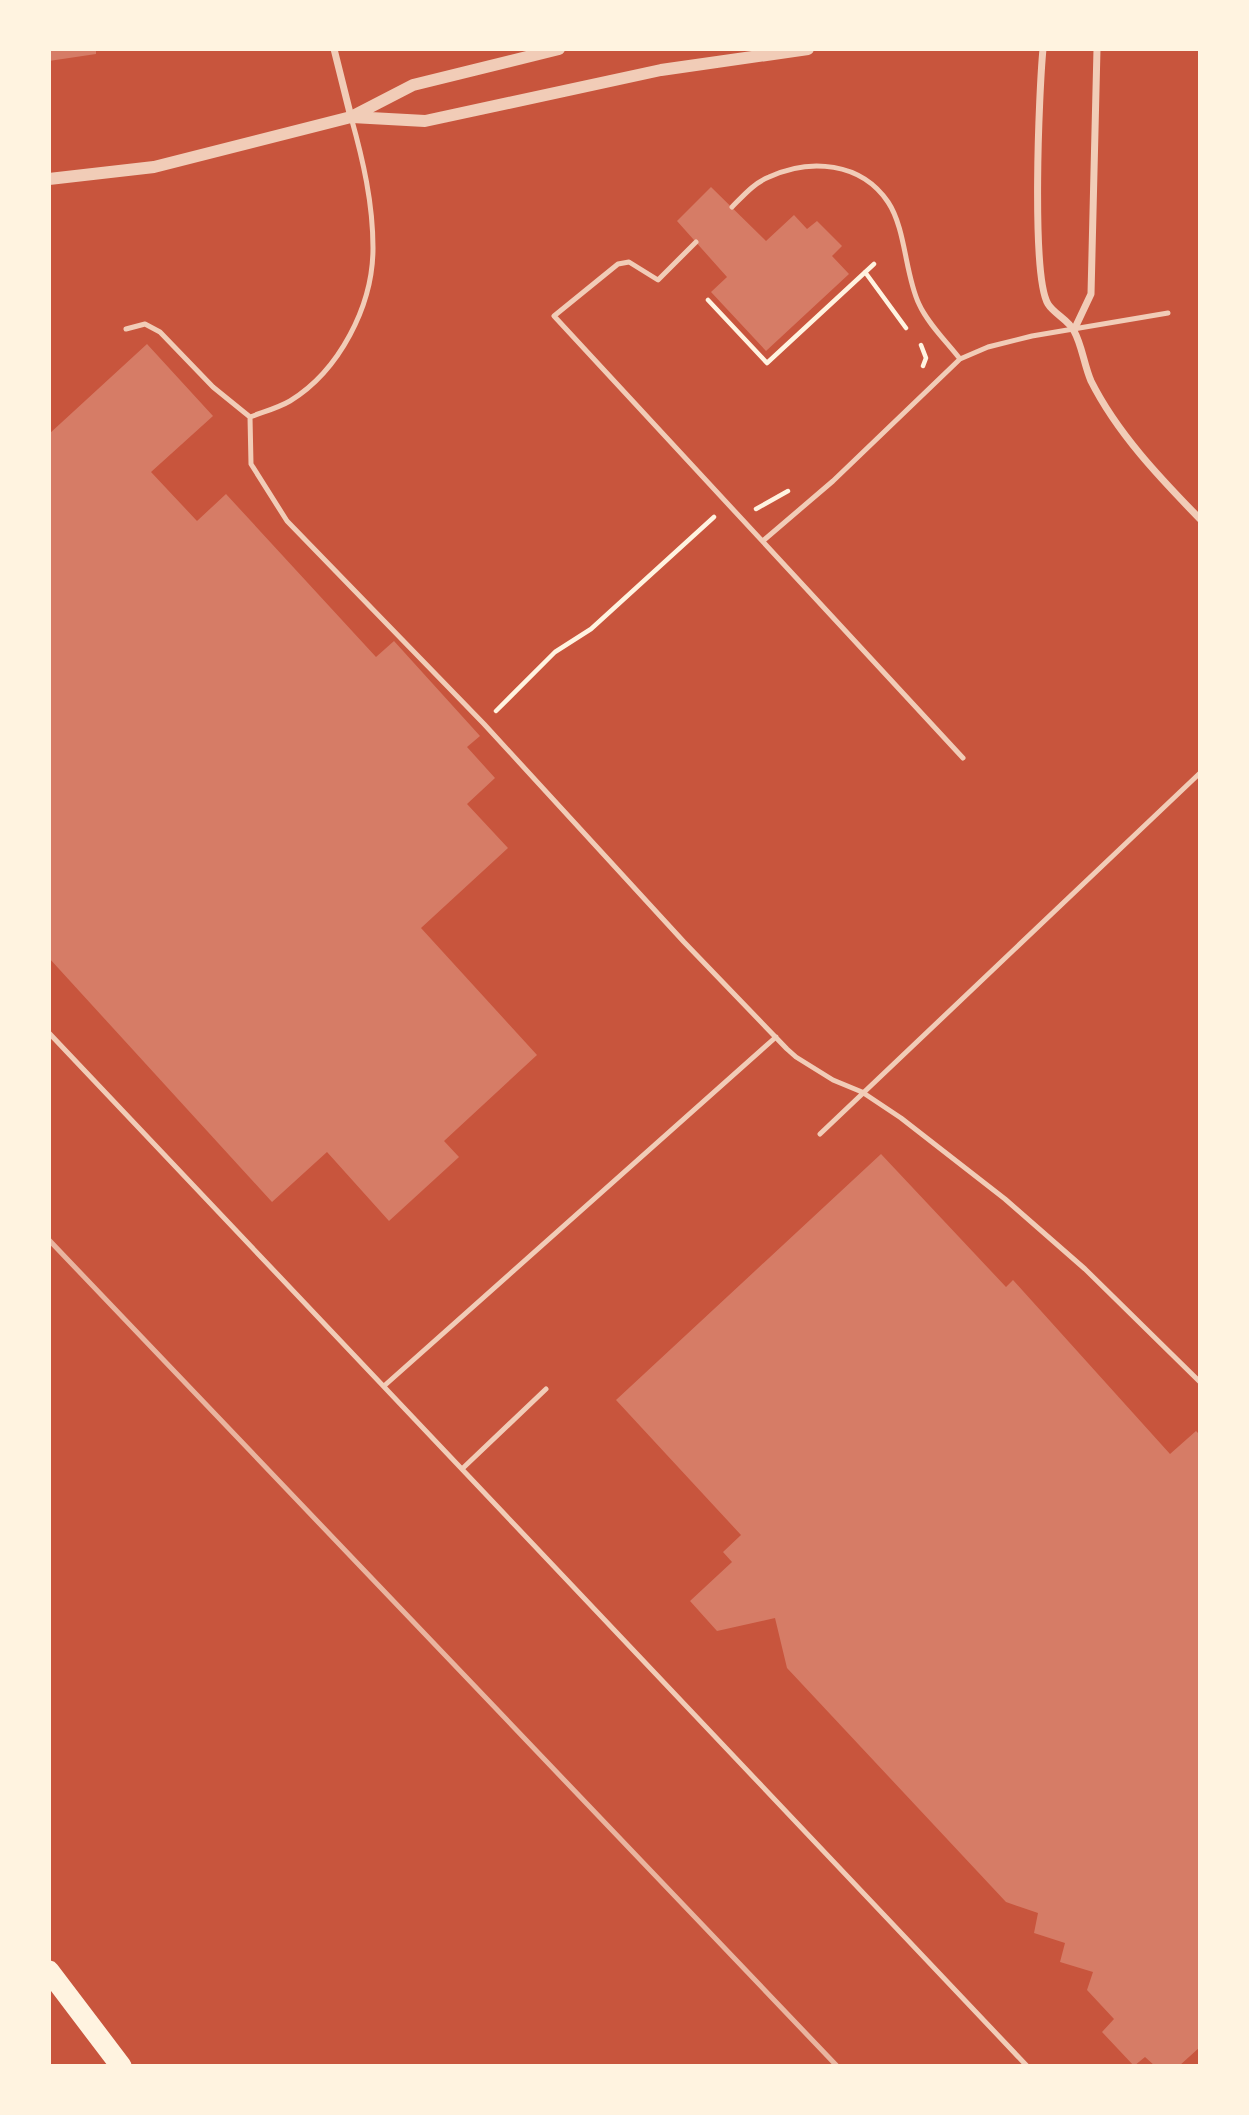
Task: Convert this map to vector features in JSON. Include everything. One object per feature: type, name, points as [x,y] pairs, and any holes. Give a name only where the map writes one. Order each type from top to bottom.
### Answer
[{"type":"highway","points":[[49,1971],[121,2066]]},
{"type":"street","points":[[334,49],[351,117]]},
{"type":"street","points":[[49,179],[154,167],[351,117],[412,85],[559,49]]},
{"type":"street","points":[[351,117],[425,121],[661,70],[808,49]]},
{"type":"street","points":[[1043,49],[1040,270],[1047,304],[1074,330],[1080,356],[1121,428],[1200,519]]},
{"type":"street","points":[[1074,330],[1091,295],[1097,49]]},
{"type":"lane","points":[[250,417],[289,401],[327,370],[350,335],[369,285],[373,249],[367,175],[351,117]]},
{"type":"lane","points":[[732,207],[767,177],[790,169],[819,165],[845,169],[868,180],[889,203],[918,303],[960,359]]},
{"type":"lane","points":[[696,243],[658,280],[629,262],[618,264],[554,316],[963,758]]},
{"type":"lane","points":[[764,540],[833,481],[960,359],[988,347],[1168,313]]},
{"type":"lane","points":[[126,329],[145,324],[160,332],[213,387],[250,417],[251,464],[287,521],[484,724],[684,942],[796,1057],[833,1080],[862,1092],[1005,1199],[1063,1249],[1200,1382]]},
{"type":"lane","points":[[820,1134],[1200,774]]},
{"type":"lane","points":[[49,1033],[1027,2066]]},
{"type":"lane","points":[[384,1386],[776,1037]]},
{"type":"lane","points":[[462,1469],[545,1389]]},
{"type":"path","points":[[708,300],[767,363],[874,264]]},
{"type":"building","points":[[49,49],[96,49],[96,54],[49,61]]},
{"type":"building","points":[[711,187],[766,241],[794,215],[807,229],[817,221],[842,246],[832,256],[849,274],[766,351],[711,292],[727,277],[677,221]]},
{"type":"building","points":[[147,344],[213,416],[151,472],[197,521],[226,494],[376,657],[394,641],[480,736],[467,747],[495,778],[467,804],[508,848],[421,928],[537,1055],[444,1141],[459,1157],[389,1221],[327,1152],[272,1202],[49,958],[49,434]]},
{"type":"building","points":[[881,1154],[1006,1287],[1013,1280],[1170,1454],[1196,1431],[1200,1435],[1200,2047],[1179,2066],[1155,2066],[1145,2057],[1134,2066],[1102,2032],[1114,2019],[1087,1990],[1093,1972],[1060,1962],[1065,1943],[1034,1933],[1038,1913],[1006,1902],[787,1668],[775,1618],[717,1631],[690,1601],[732,1562],[723,1552],[741,1535],[616,1400]]},
{"type":"railway","points":[[49,1240],[837,2066]]}]
